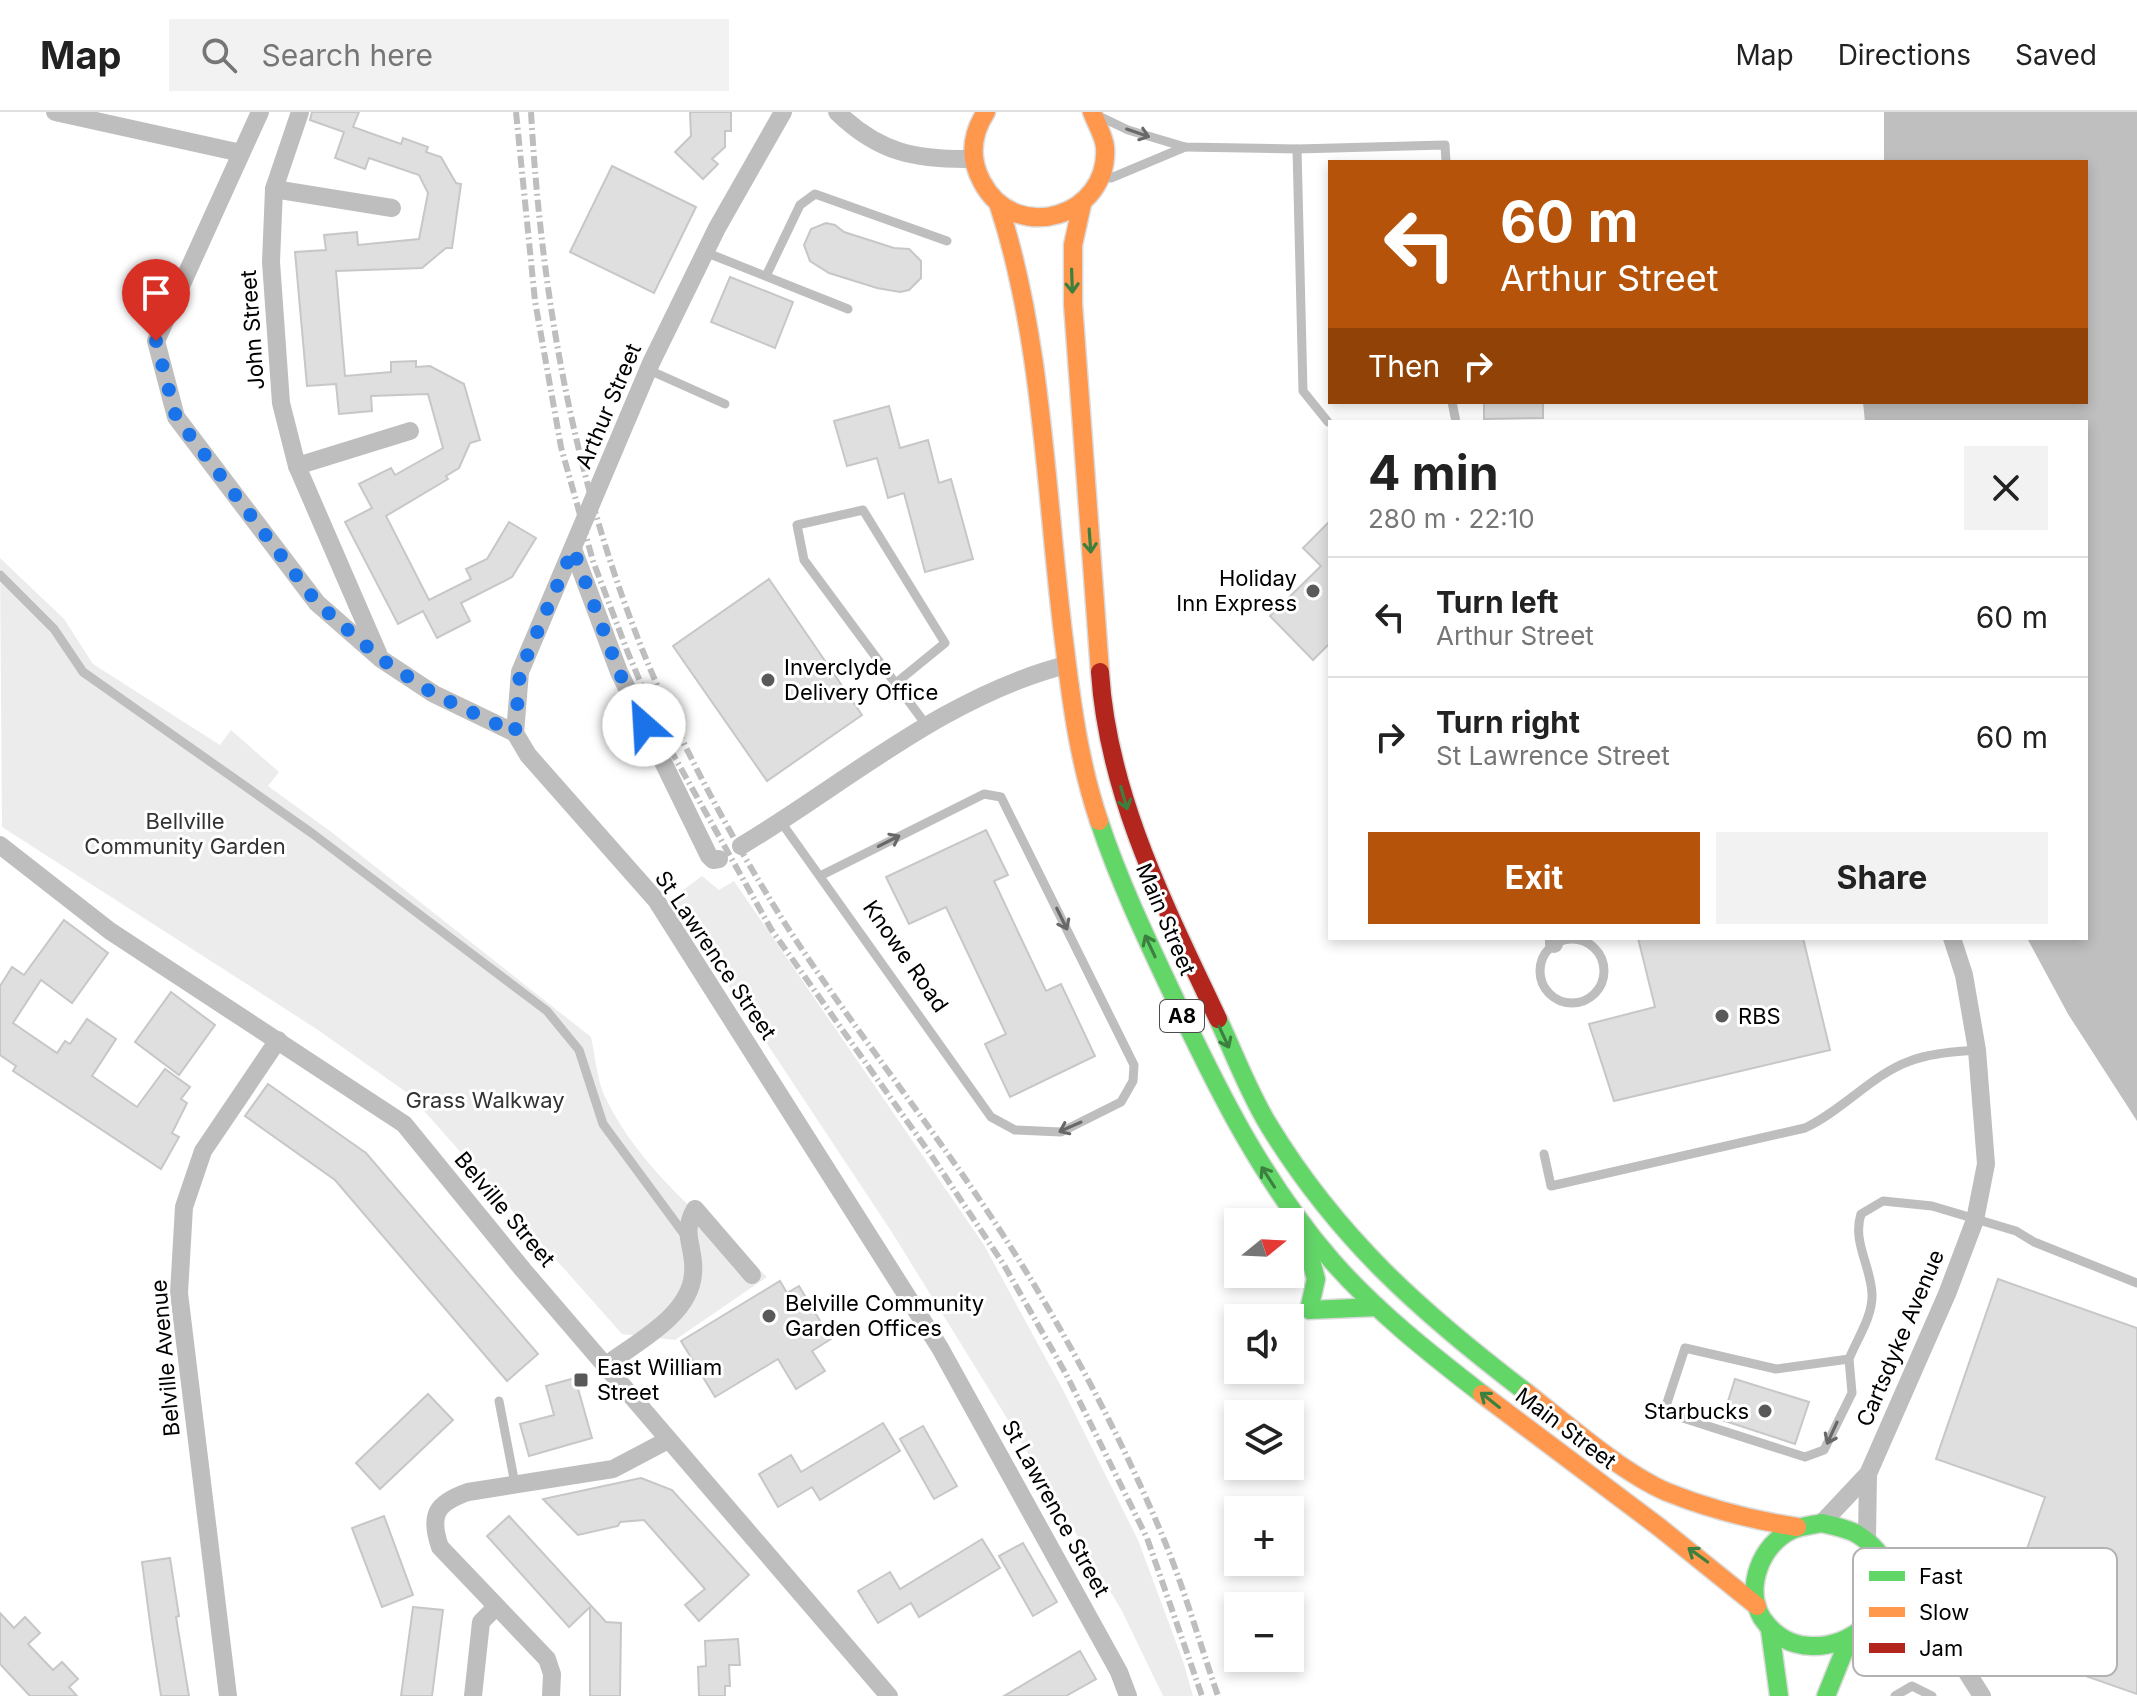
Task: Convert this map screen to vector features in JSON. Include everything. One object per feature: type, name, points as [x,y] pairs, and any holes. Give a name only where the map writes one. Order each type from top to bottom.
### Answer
[{"type":"highway","points":[[973,159],[973,140],[986,112]]},
{"type":"highway","name":"A8","points":[[973,159],[983,188],[999,206],[1022,217],[1046,219],[1082,204],[1098,184],[1103,172],[1105,147],[1103,134],[1092,112]]},
{"type":"highway","name":"Main Street","points":[[1082,204],[1073,245],[1073,304],[1100,679],[1112,757],[1134,833],[1160,899],[1266,1121],[1312,1191],[1362,1252],[1420,1308],[1482,1359],[1611,1457],[1665,1491],[1736,1516],[1797,1527]]},
{"type":"highway","name":"Main Street","points":[[999,206],[1023,285],[1066,665],[1086,775],[1130,902],[1233,1118],[1265,1173],[1290,1208]]},
{"type":"highway","name":"Main Street","points":[[1304,1226],[1331,1260],[1377,1307],[1462,1379],[1714,1567],[1757,1606]]},
{"type":"highway","points":[[1304,1232],[1316,1279],[1309,1310],[1377,1307]]},
{"type":"highway","name":"A8","points":[[1779,1696],[1770,1630],[1757,1606],[1754,1582],[1761,1558],[1776,1539],[1797,1527],[1822,1523],[1843,1526],[1867,1538]]},
{"type":"highway","points":[[1867,1538],[1876,1548]]},
{"type":"highway","points":[[1770,1630],[1791,1645],[1803,1649],[1828,1650],[1853,1640]]},
{"type":"highway","points":[[1826,1696],[1847,1644]]},
{"type":"street","points":[[55,112],[241,153]]},
{"type":"street","points":[[260,112],[156,341],[176,417],[317,603],[381,659],[434,694],[515,733]]},
{"type":"street","name":"John Street","points":[[300,112],[274,189],[271,262],[281,403],[297,466],[381,659]]},
{"type":"street","name":"Arthur Street","points":[[515,733],[520,672],[649,370],[705,252],[783,112]]},
{"type":"street","points":[[837,112],[848,123],[891,150],[929,158],[973,159]]},
{"type":"street","points":[[274,189],[392,208]]},
{"type":"street","points":[[297,466],[410,431]]},
{"type":"street","points":[[573,549],[619,672],[709,856],[713,860],[719,859]]},
{"type":"street","points":[[741,846],[927,726],[1022,677],[1066,665]]},
{"type":"street","name":"St Lawrence Street","points":[[515,733],[528,755],[664,913],[940,1348],[1119,1672],[1128,1696]]},
{"type":"street","name":"Belville Street","points":[[0,845],[110,931],[404,1124],[605,1366],[889,1696]]},
{"type":"street","name":"Cartsdyke Avenue","points":[[1822,1523],[1868,1474],[1947,1294],[1975,1220],[1986,1164],[1977,1050],[1964,975],[1953,940]]},
{"type":"street","name":"Belville Avenue","points":[[228,1696],[179,1293],[184,1207],[203,1151],[278,1040]]},
{"type":"street","points":[[605,1366],[687,1299],[694,1273],[687,1223],[695,1209],[752,1275]]},
{"type":"street","points":[[551,1696],[552,1674],[547,1659],[440,1547],[433,1527],[437,1512],[450,1498],[468,1492],[613,1469],[668,1440]]},
{"type":"street","name":"Cartsdyke Avenue","points":[[1867,1538],[1868,1474]]},
{"type":"street","points":[[473,1696],[481,1622],[496,1607]]},
{"type":"street","points":[[1970,1676],[1982,1696]]},
{"type":"lane","points":[[1092,112],[1128,130],[1185,147],[1297,149],[1445,145],[1446,160]]},
{"type":"lane","points":[[1098,184],[1185,147]]},
{"type":"lane","points":[[1297,149],[1303,391],[1328,422]]},
{"type":"lane","points":[[766,276],[800,205],[815,194],[947,241]]},
{"type":"lane","points":[[705,252],[848,309]]},
{"type":"lane","points":[[649,370],[725,404]]},
{"type":"lane","points":[[896,683],[945,643],[863,510],[797,525],[804,560],[927,726]]},
{"type":"lane","points":[[0,575],[54,629],[83,672],[313,834],[547,1011],[579,1050],[603,1124],[688,1239]]},
{"type":"lane","name":"Knowe Road","points":[[781,822],[991,1117],[1015,1130],[1061,1132],[1121,1102],[1133,1081],[1134,1065],[1001,797],[984,794],[820,876]]},
{"type":"lane","points":[[1554,941],[1541,961],[1543,985],[1562,1002],[1585,1000],[1600,987],[1603,963],[1595,949],[1586,942],[1573,940]]},
{"type":"lane","points":[[1544,1154],[1551,1186],[1776,1136],[1805,1128],[1828,1117],[1894,1068],[1911,1060],[1977,1050]]},
{"type":"lane","points":[[1849,1359],[1776,1369],[1685,1348],[1664,1412],[1805,1457],[1824,1450],[1852,1393],[1849,1359],[1868,1314],[1872,1294],[1856,1228],[1861,1214],[1883,1201],[1932,1206],[2016,1231],[2034,1242],[2137,1283]]},
{"type":"lane","points":[[499,1401],[515,1484]]},
{"type":"lane","points":[[1895,1696],[1912,1686],[1932,1696]]},
{"type":"green space","name":"Bellville Community Garden","points":[[0,558],[64,619],[93,664],[220,745],[231,730],[279,772],[268,786],[330,831],[591,1037],[605,1097],[637,1148],[699,1216],[767,1277],[675,1340],[622,1334],[409,1094],[315,1028],[2,827]]},
{"type":"green space","points":[[702,876],[719,890],[734,881],[984,1245],[1063,1390],[1138,1540],[1193,1696],[1163,1696],[1122,1611],[1008,1420],[893,1234],[671,899]]},
{"type":"shaded area","points":[[1884,112],[2137,112],[2137,1121],[2068,1014],[2028,940],[2088,940],[2088,420],[1865,420],[1863,404],[2088,404],[2088,160],[1884,160]]},
{"type":"building","points":[[312,112],[359,112],[353,127],[401,144],[403,138],[428,147],[426,152],[441,157],[456,183],[461,184],[452,248],[446,248],[422,268],[336,271],[345,376],[391,372],[391,362],[416,361],[416,367],[430,366],[464,384],[480,440],[470,443],[459,468],[446,476],[448,479],[386,516],[429,600],[471,579],[466,569],[487,559],[509,522],[536,538],[512,577],[461,603],[470,621],[437,638],[423,611],[398,624],[345,522],[372,508],[359,484],[391,468],[395,475],[443,448],[428,394],[371,396],[372,411],[339,414],[336,384],[307,386],[295,252],[326,250],[324,235],[357,232],[358,245],[419,239],[428,193],[419,175],[369,158],[365,169],[335,158],[344,132],[310,120]]},
{"type":"building","points":[[690,112],[731,112],[731,131],[725,131],[725,147],[712,159],[718,164],[703,179],[675,152],[691,136]]},
{"type":"building","points":[[612,166],[696,207],[654,293],[570,252]]},
{"type":"building","points":[[826,223],[894,248],[909,249],[921,261],[921,278],[909,290],[900,292],[829,273],[810,261],[804,245],[811,229]]},
{"type":"building","points":[[730,277],[793,302],[775,348],[711,322]]},
{"type":"building","points":[[1484,404],[1543,404],[1543,418],[1484,419]]},
{"type":"building","points":[[889,406],[900,448],[928,440],[939,483],[951,479],[973,559],[925,572],[904,493],[888,498],[877,458],[847,466],[834,421]]},
{"type":"building","name":"Holiday Inn Express","points":[[1328,523],[1328,645],[1313,660],[1270,616],[1321,566],[1303,548]]},
{"type":"building","name":"Inverclyde Delivery Office","points":[[769,579],[862,715],[767,781],[673,646]]},
{"type":"building","points":[[986,830],[1008,875],[994,881],[1046,991],[1061,984],[1095,1056],[1010,1097],[985,1044],[1006,1034],[946,907],[909,924],[886,877]]},
{"type":"building","points":[[64,920],[108,953],[72,1003],[41,980],[13,1023],[57,1053],[65,1041],[70,1044],[87,1019],[116,1039],[92,1076],[137,1107],[165,1069],[190,1087],[181,1099],[187,1103],[172,1133],[179,1137],[161,1169],[13,1071],[16,1066],[0,1055],[0,986],[12,967],[24,975]]},
{"type":"building","name":"RBS","points":[[1638,940],[1803,940],[1830,1050],[1614,1101],[1589,1024],[1655,1007]]},
{"type":"building","points":[[171,992],[215,1025],[179,1075],[135,1042]]},
{"type":"building","points":[[268,1084],[366,1153],[538,1354],[507,1381],[335,1180],[245,1116]]},
{"type":"building","points":[[1998,1279],[2137,1328],[2137,1694],[2086,1676],[2117,1676],[2117,1548],[2027,1548],[2045,1497],[1936,1459]]},
{"type":"building","name":"Belville Community Garden Offices","points":[[780,1281],[787,1293],[799,1286],[831,1339],[812,1351],[825,1371],[796,1389],[778,1359],[715,1397],[681,1341]]},
{"type":"building","points":[[575,1378],[592,1438],[529,1456],[520,1424],[554,1415],[546,1386]]},
{"type":"building","name":"Starbucks","points":[[1735,1379],[1809,1402],[1795,1444],[1722,1420]]},
{"type":"building","points":[[428,1394],[453,1420],[380,1489],[356,1463]]},
{"type":"building","points":[[883,1423],[900,1451],[820,1500],[812,1487],[778,1507],[759,1474],[791,1455],[801,1472]]},
{"type":"building","points":[[923,1426],[957,1486],[934,1499],[900,1439]]},
{"type":"building","points":[[641,1478],[672,1490],[749,1575],[699,1621],[685,1605],[705,1589],[644,1520],[620,1522],[618,1526],[578,1535],[543,1499]]},
{"type":"building","points":[[384,1516],[413,1595],[382,1607],[352,1528]]},
{"type":"building","points":[[509,1516],[606,1622],[621,1623],[620,1696],[590,1696],[590,1607],[569,1627],[487,1536]]},
{"type":"building","points":[[982,1539],[1000,1568],[919,1617],[911,1603],[878,1623],[858,1591],[890,1572],[900,1589]]},
{"type":"building","points":[[1023,1543],[1057,1602],[1033,1616],[999,1556]]},
{"type":"building","points":[[170,1558],[189,1696],[161,1696],[152,1637],[142,1562]]},
{"type":"building","points":[[413,1607],[443,1610],[432,1696],[401,1696]]},
{"type":"building","points":[[0,1613],[14,1628],[25,1617],[40,1633],[28,1644],[53,1670],[62,1662],[78,1679],[69,1687],[77,1696],[30,1696],[0,1664]]},
{"type":"building","points":[[738,1639],[740,1665],[729,1665],[730,1686],[725,1686],[725,1696],[699,1696],[698,1667],[706,1666],[705,1641]]},
{"type":"building","points":[[1080,1651],[1096,1679],[1066,1696],[1004,1696]]},
{"type":"railway","points":[[516,112],[535,301],[561,447],[593,561],[665,740],[771,929],[931,1155],[1004,1265],[1066,1374],[1147,1538],[1202,1696]]},
{"type":"railway","points":[[531,112],[546,272],[574,430],[594,508],[646,659],[703,781],[772,903],[843,1009],[990,1215],[1075,1356],[1160,1530],[1218,1696]]},
{"type":"traffic: fast","points":[[1099,821],[1133,909],[1207,1065],[1243,1134],[1284,1199],[1332,1261],[1367,1297],[1482,1394]]},
{"type":"traffic: fast","points":[[1218,1019],[1268,1124],[1323,1203],[1417,1303],[1527,1393]]},
{"type":"traffic: fast","points":[[1304,1235],[1316,1279],[1309,1310],[1377,1307]]},
{"type":"traffic: fast","points":[[1822,1523],[1857,1534],[1872,1548]]},
{"type":"traffic: fast","points":[[1822,1523],[1796,1529],[1772,1545],[1764,1556],[1755,1581],[1757,1606],[1762,1618],[1785,1639],[1812,1646],[1840,1641],[1853,1633]]},
{"type":"traffic: fast","points":[[1770,1630],[1779,1696]]},
{"type":"traffic: fast","points":[[1826,1696],[1847,1644]]},
{"type":"traffic: slow","points":[[986,112],[977,129],[974,147],[975,164],[982,182],[997,202],[1016,213],[1037,217],[1058,214],[1077,205],[1093,191],[1103,171],[1105,147],[1092,112]]},
{"type":"traffic: slow","points":[[1082,204],[1073,245],[1073,304],[1100,672]]},
{"type":"traffic: slow","points":[[999,206],[1026,313],[1042,425],[1071,692],[1082,757],[1099,821]]},
{"type":"traffic: slow","points":[[1527,1393],[1631,1473],[1667,1492],[1715,1509],[1797,1527]]},
{"type":"traffic: slow","points":[[1482,1394],[1659,1527],[1757,1606]]},
{"type":"traffic: jam","points":[[1100,672],[1105,718],[1127,807],[1160,893],[1218,1019]]},
{"type":"place","name":"Holiday Inn Express","points":[[1313,591]]},
{"type":"place","name":"Inverclyde Delivery Office","points":[[768,680]]},
{"type":"place","name":"RBS","points":[[1722,1016]]},
{"type":"place","name":"Belville Community Garden Offices","points":[[769,1316]]},
{"type":"place","name":"East William Street","points":[[581,1380]]},
{"type":"place","name":"Starbucks","points":[[1765,1411]]},
{"type":"route","points":[[156,341],[176,417],[317,603],[381,659],[434,694],[515,733],[520,672],[573,549],[619,672],[644,725]]},
{"type":"park label","name":"Grass Walkway","points":[[485,1100]]}]
